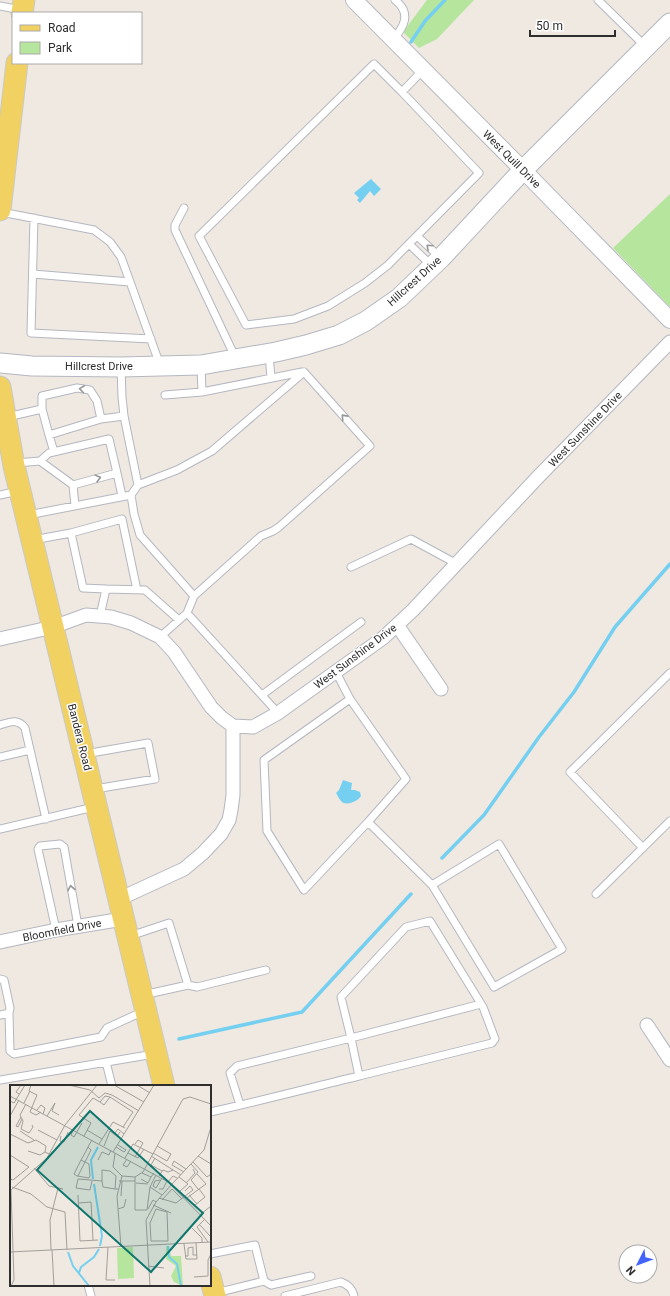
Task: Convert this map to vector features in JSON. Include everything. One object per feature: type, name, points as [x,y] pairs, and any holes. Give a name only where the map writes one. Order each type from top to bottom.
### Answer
[{"type":"main road","name":"Hillcrest Drive","points":[[0,363],[32,366],[121,367],[201,365],[306,345],[339,335],[366,321],[399,298],[670,23]]},
{"type":"main road","points":[[0,211],[9,100],[17,64]]},
{"type":"main road","name":"Bandera Road","points":[[2,401],[13,463],[10,493],[26,516],[164,1085]]},
{"type":"street","name":"West Quill Drive","points":[[360,2],[393,40],[524,170],[670,320]]},
{"type":"street","name":"West Sunshine Drive","points":[[233,726],[253,727],[278,713],[383,638],[457,564],[538,477],[670,342]]},
{"type":"street","points":[[0,639],[53,627],[86,615],[100,616],[131,623],[160,637],[174,652],[211,707],[233,726],[233,795],[229,820],[221,834],[203,853],[184,869],[118,899]]},
{"type":"street","points":[[397,625],[441,689]]},
{"type":"street","name":"Bloomfield Drive","points":[[0,942],[78,926],[126,927]]},
{"type":"street","points":[[647,1025],[670,1060]]},
{"type":"lane","points":[[393,40],[402,29],[405,21],[403,9],[395,0]]},
{"type":"lane","points":[[598,0],[646,47]]},
{"type":"lane","points":[[0,6],[23,8]]},
{"type":"lane","points":[[374,64],[479,173],[417,236],[388,265],[365,283],[328,306],[294,319],[246,325],[199,236],[374,64]]},
{"type":"lane","points":[[402,92],[423,70]]},
{"type":"lane","points":[[184,208],[174,225],[175,230],[236,359]]},
{"type":"lane","points":[[0,211],[94,230],[110,242],[121,257],[160,365]]},
{"type":"lane","points":[[34,218],[31,333],[151,339]]},
{"type":"lane","points":[[417,236],[436,262]]},
{"type":"lane","points":[[409,244],[436,262]]},
{"type":"lane","points":[[32,274],[130,282]]},
{"type":"lane","points":[[269,353],[271,378]]},
{"type":"lane","points":[[201,365],[202,392]]},
{"type":"lane","points":[[121,367],[124,416],[138,485]]},
{"type":"lane","points":[[165,395],[202,392],[304,372]]},
{"type":"lane","points":[[160,637],[187,613],[194,596],[261,536],[273,532],[279,527],[370,446],[304,372]]},
{"type":"lane","points":[[194,596],[140,535],[134,514],[131,495],[138,485],[177,470],[212,451],[304,372]]},
{"type":"lane","points":[[54,452],[42,409],[42,396],[77,388],[90,390],[97,401],[101,419]]},
{"type":"lane","points":[[2,401],[42,409]]},
{"type":"lane","points":[[49,435],[101,419],[124,416]]},
{"type":"lane","points":[[13,463],[40,461],[54,452],[109,439],[122,496]]},
{"type":"lane","points":[[40,461],[73,485],[75,506]]},
{"type":"lane","points":[[73,485],[117,473]]},
{"type":"lane","points":[[26,516],[131,495]]},
{"type":"lane","points":[[32,540],[72,533],[122,519],[137,590]]},
{"type":"lane","points":[[72,533],[83,588],[145,590],[179,620]]},
{"type":"lane","points":[[351,567],[411,539],[457,564]]},
{"type":"lane","points":[[100,616],[106,589]]},
{"type":"lane","points":[[187,613],[278,713]]},
{"type":"lane","points":[[262,695],[361,622]]},
{"type":"lane","points":[[336,672],[350,699],[406,779],[304,890],[267,831],[264,760],[350,699]]},
{"type":"lane","points":[[643,848],[570,772],[670,674]]},
{"type":"lane","points":[[0,725],[16,721],[22,724],[25,728],[46,819]]},
{"type":"lane","points":[[0,829],[46,819],[94,798],[155,779],[148,743],[84,754]]},
{"type":"lane","points":[[0,757],[30,750]]},
{"type":"lane","points":[[596,894],[670,821]]},
{"type":"lane","points":[[368,822],[432,885],[494,987],[562,949],[499,844],[432,885]]},
{"type":"lane","points":[[56,930],[38,849],[40,846],[60,844],[64,847],[78,926]]},
{"type":"lane","points":[[211,1112],[240,1106],[492,1043],[495,1039],[481,1004],[430,920],[406,928],[341,997],[359,1076]]},
{"type":"lane","points":[[126,927],[169,924],[188,985]]},
{"type":"lane","points":[[0,979],[4,980],[10,1008],[10,1051],[14,1054],[101,1037],[107,1028],[144,1003],[188,985],[197,987],[266,970]]},
{"type":"lane","points":[[240,1106],[230,1073],[237,1066],[481,1004]]},
{"type":"lane","points":[[0,1015],[9,1013]]},
{"type":"lane","points":[[0,1080],[156,1053]]},
{"type":"lane","points":[[106,1062],[112,1085]]},
{"type":"lane","points":[[211,1254],[255,1245],[264,1281]]},
{"type":"lane","points":[[213,1289],[264,1281],[271,1285],[311,1276]]},
{"type":"lane","points":[[285,1296],[300,1294],[340,1282],[348,1285],[353,1290],[354,1296]]},
{"type":"lane","points":[[88,1286],[91,1296]]},
{"type":"green space","points":[[427,0],[474,0],[437,39],[419,48],[403,32]]},
{"type":"green space","points":[[670,194],[670,307],[613,248]]},
{"type":"water","points":[[371,179],[381,189],[374,196],[370,191],[360,203],[357,200],[359,198],[354,193]]},
{"type":"water","points":[[343,780],[352,783],[351,790],[360,792],[361,796],[352,803],[343,803],[336,793],[339,790]]},
{"type":"waterway","points":[[411,42],[425,21],[445,0]]},
{"type":"waterway","points":[[442,858],[484,815],[539,737],[574,692],[615,627],[670,564]]},
{"type":"waterway","points":[[179,1039],[302,1012],[411,894]]}]
